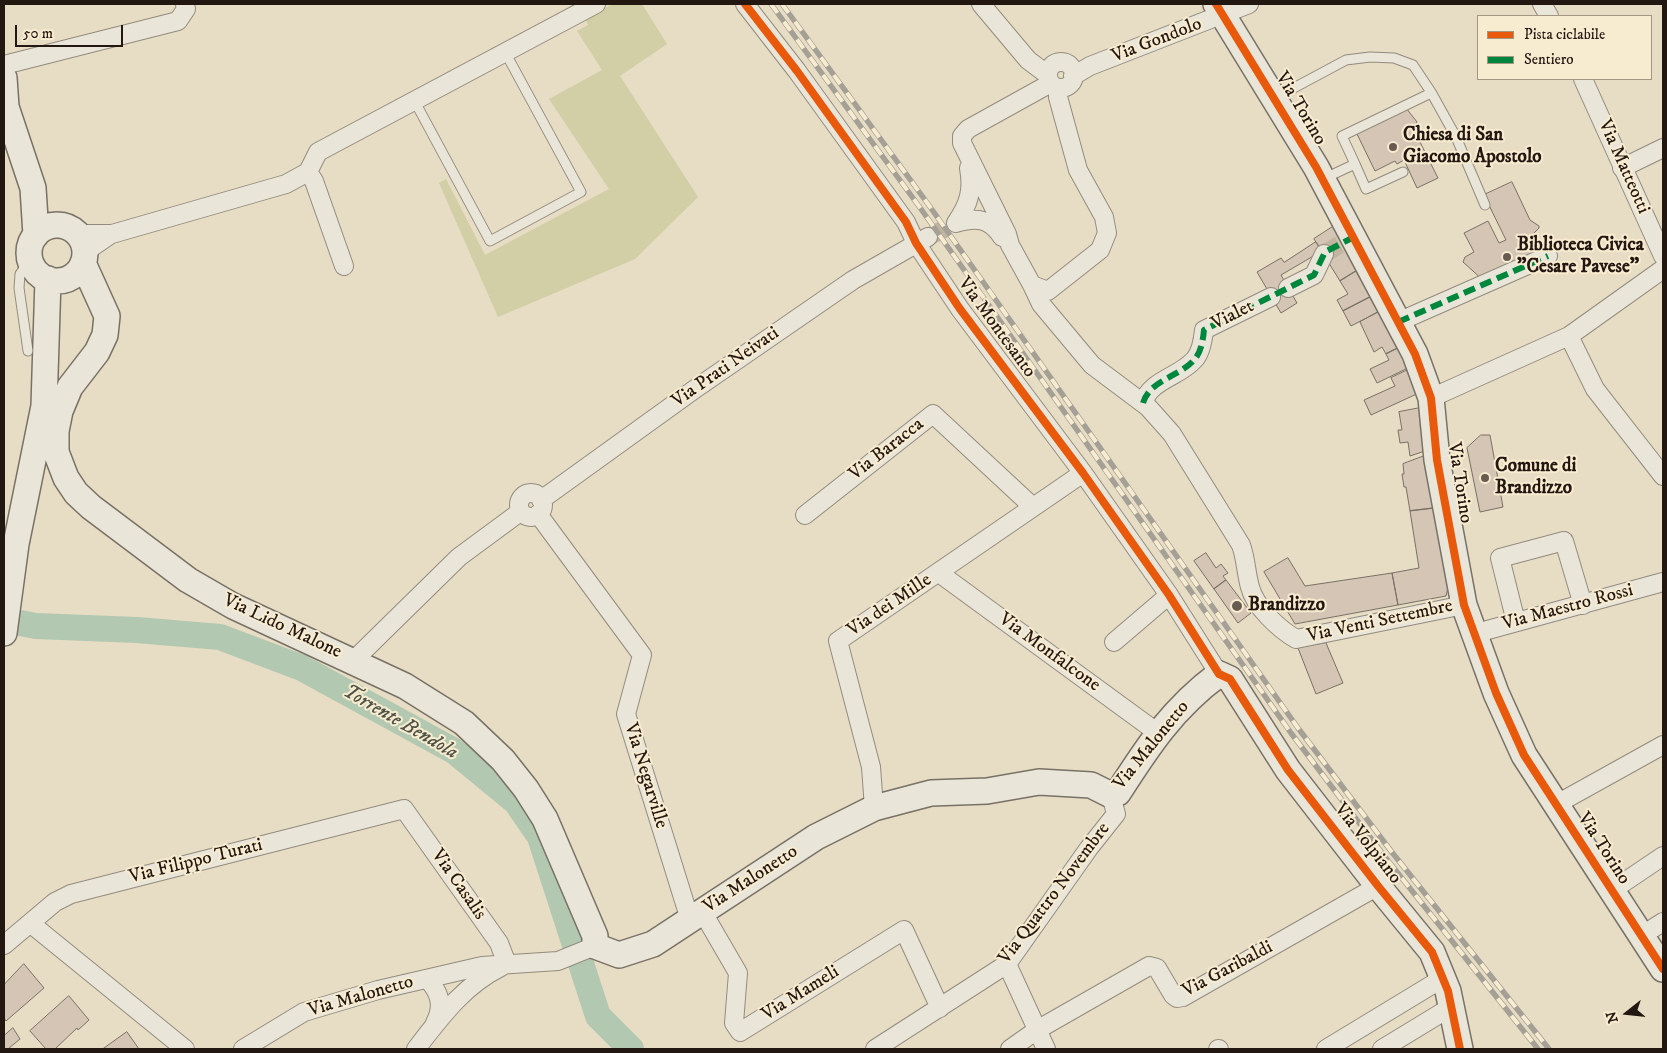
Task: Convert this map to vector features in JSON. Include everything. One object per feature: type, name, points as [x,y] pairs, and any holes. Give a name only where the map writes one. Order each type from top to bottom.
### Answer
[{"type":"street","points":[[4,65],[178,21],[186,9],[185,4]]},
{"type":"street","points":[[70,255],[42,230],[31,243],[30,260],[34,268],[70,255],[112,234],[286,184],[308,172],[318,152],[596,4]]},
{"type":"street","name":"Via Montesanto","points":[[745,4],[797,71],[900,214],[922,240],[960,309],[1083,473],[1169,595],[1219,674]]},
{"type":"street","name":"Via Gondolo","points":[[981,4],[1028,60],[1059,75],[1090,66],[1220,10],[1249,4]]},
{"type":"street","points":[[1542,4],[1548,15]]},
{"type":"street","name":"Via Torino","points":[[1220,10],[1323,179],[1348,240],[1398,322],[1415,354],[1431,398],[1437,460],[1464,605],[1496,694],[1524,755],[1663,968]]},
{"type":"street","points":[[1010,245],[1007,234],[968,157],[962,143],[962,136],[968,129],[1059,75]]},
{"type":"street","points":[[1042,295],[1100,250],[1107,233],[1104,217],[1078,170],[1058,97],[1059,75]]},
{"type":"street","points":[[4,78],[6,107],[32,188],[70,255],[44,406],[16,544],[4,633]]},
{"type":"street","name":"Via Matteotti","points":[[1583,80],[1663,256]]},
{"type":"street","points":[[1622,168],[1663,148]]},
{"type":"street","points":[[968,157],[971,180],[970,198],[956,223],[974,218],[990,222],[1010,245],[1075,348],[1092,365],[1143,403]]},
{"type":"street","points":[[308,172],[314,181],[344,266]]},
{"type":"street","points":[[32,188],[36,235]]},
{"type":"street","name":"Via Prati Neivati","points":[[540,507],[742,356],[853,280],[922,240]]},
{"type":"street","points":[[1288,288],[1314,275],[1324,254]]},
{"type":"street","name":"Via Lido Malone","points":[[70,255],[95,292],[107,316],[105,335],[97,352],[70,388],[60,411],[56,431],[56,452],[66,478],[76,493],[91,507],[188,580],[233,606],[405,686],[464,723],[502,760],[526,788],[545,819],[596,936],[591,947]]},
{"type":"street","points":[[1398,322],[1548,256]]},
{"type":"street","points":[[1431,398],[1569,336],[1663,269]]},
{"type":"street","name":"Vialet","points":[[1143,403],[1146,392],[1194,360],[1203,342],[1204,330],[1271,297]]},
{"type":"street","points":[[1569,336],[1595,389],[1663,476]]},
{"type":"street","name":"Via Venti Settembre","points":[[1143,403],[1172,434],[1232,529],[1246,559],[1250,590],[1280,629],[1296,639],[1464,605]]},
{"type":"street","name":"Via Baracca","points":[[805,516],[933,414],[1033,507]]},
{"type":"street","name":"Via dei Mille","points":[[874,808],[871,767],[838,641],[1083,473]]},
{"type":"street","points":[[353,661],[459,558],[520,512],[531,517],[540,507]]},
{"type":"street","name":"Via Negarville","points":[[540,507],[642,655],[626,714],[696,915]]},
{"type":"street","points":[[1516,622],[1500,558],[1564,540],[1583,605]]},
{"type":"street","name":"Via Monfalcone","points":[[939,573],[1158,733]]},
{"type":"street","name":"Via Maestro Rossi","points":[[1473,634],[1663,582]]},
{"type":"street","points":[[1114,642],[1169,595]]},
{"type":"street","name":"Via Malonetto","points":[[243,1049],[304,1012],[427,978],[482,966],[558,961],[591,947],[619,955],[653,944],[816,837],[874,808],[931,793],[987,791],[1039,782],[1091,785],[1111,795],[1118,793],[1148,745],[1179,708],[1219,674]]},
{"type":"street","name":"Via Volpiano","points":[[1219,674],[1230,679],[1288,770],[1432,952],[1443,978],[1460,1049]]},
{"type":"street","points":[[1555,805],[1663,745]]},
{"type":"street","name":"Via Quattro Novembre","points":[[875,1049],[1007,964],[1089,848],[1116,814],[1111,795]]},
{"type":"street","name":"Via Filippo Turati","points":[[4,945],[55,902],[71,894],[404,809]]},
{"type":"street","name":"Via Casalis","points":[[404,809],[499,944],[507,964]]},
{"type":"street","points":[[1611,891],[1663,856]]},
{"type":"street","name":"Via Garibaldi","points":[[1010,1049],[1037,1030],[1149,966],[1157,968],[1173,995],[1177,998],[1183,997],[1378,886]]},
{"type":"street","name":"Via Mameli","points":[[696,915],[738,973],[734,1024],[740,1032],[904,930],[940,1008]]},
{"type":"street","points":[[1641,936],[1663,922]]},
{"type":"street","points":[[30,923],[185,1049]]},
{"type":"street","points":[[416,1049],[458,998],[476,982],[507,964]]},
{"type":"street","points":[[1007,964],[1046,1049]]},
{"type":"street","points":[[427,978],[436,988],[441,1004],[439,1016],[431,1030]]},
{"type":"street","points":[[1326,1049],[1443,978]]},
{"type":"street","points":[[1382,1049],[1451,1007]]},
{"type":"lane","points":[[414,100],[490,241],[581,192],[505,52]]},
{"type":"lane","points":[[1274,98],[1346,60],[1370,57],[1394,58],[1413,65],[1432,93],[1456,136],[1486,205]]},
{"type":"lane","points":[[1403,172],[1366,189],[1342,136],[1432,93]]},
{"type":"lane","points":[[1323,179],[1355,164]]},
{"type":"lane","points":[[28,351],[19,288],[20,274],[30,260]]},
{"type":"shaded area","points":[[613,4],[642,4],[667,44],[620,76],[698,197],[635,259],[498,317],[439,183],[446,179],[485,255],[609,189],[549,99],[602,70],[577,31],[588,25],[585,18]]},
{"type":"building","name":"Chiesa di San Giacomo Apostolo","points":[[1406,108],[1417,122],[1415,132],[1438,178],[1417,188],[1404,160],[1397,164],[1395,161],[1375,171],[1357,134]]},
{"type":"building","points":[[1512,182],[1530,220],[1539,226],[1534,233],[1542,254],[1484,281],[1463,262],[1465,257],[1474,252],[1464,233],[1488,221],[1499,243],[1506,240],[1484,195]]},
{"type":"building","points":[[1334,226],[1361,268],[1340,281],[1314,239]]},
{"type":"building","points":[[1316,242],[1322,251],[1281,275],[1297,303],[1281,313],[1257,272],[1281,258],[1284,262]]},
{"type":"building","points":[[1361,268],[1374,295],[1343,311],[1337,300],[1348,294],[1340,281]]},
{"type":"building","points":[[1374,295],[1382,310],[1351,326],[1343,311]]},
{"type":"building","points":[[1382,310],[1400,347],[1386,354],[1382,347],[1374,352],[1360,322]]},
{"type":"building","points":[[1400,347],[1410,367],[1377,383],[1370,369],[1389,360],[1386,354]]},
{"type":"building","points":[[1410,369],[1421,392],[1371,415],[1364,400],[1395,386],[1391,378]]},
{"type":"building","points":[[1420,408],[1425,451],[1410,456],[1408,442],[1400,443],[1398,430],[1402,430],[1399,412]]},
{"type":"building","name":"Comune di Brandizzo","points":[[1481,435],[1490,435],[1503,507],[1480,512],[1467,448]]},
{"type":"building","points":[[1427,455],[1435,508],[1410,511],[1402,474],[1404,474],[1403,464]]},
{"type":"building","points":[[1435,508],[1448,587],[1446,596],[1398,605],[1392,573],[1419,568],[1410,511]]},
{"type":"building","points":[[1206,553],[1216,568],[1221,564],[1228,573],[1223,576],[1226,580],[1214,589],[1194,561]]},
{"type":"building","points":[[1288,558],[1305,586],[1392,573],[1398,605],[1295,624],[1264,572]]},
{"type":"building","points":[[1226,580],[1251,613],[1238,623],[1214,589]]},
{"type":"building","points":[[1326,643],[1343,683],[1316,694],[1298,648]]},
{"type":"building","points":[[24,964],[44,988],[6,1021],[4,1018],[4,985]]},
{"type":"building","points":[[69,996],[89,1020],[78,1030],[77,1028],[55,1049],[46,1049],[30,1031]]},
{"type":"building","points":[[13,1028],[20,1039],[8,1049],[4,1049],[4,1036]]},
{"type":"building","points":[[127,1032],[139,1049],[103,1049]]},
{"type":"waterway","name":"Torrente Bendola","points":[[4,620],[36,626],[137,630],[220,637],[302,668],[454,751],[516,802],[540,837],[598,1016],[631,1049]]},
{"type":"tunnel","points":[[928,237],[956,223]]},
{"type":"tunnel","points":[[1324,254],[1344,242]]},
{"type":"railway","points":[[771,4],[921,209],[1291,733],[1385,857],[1538,1049]]},
{"type":"railway","points":[[782,4],[928,204],[1298,728],[1391,851],[1549,1049]]},
{"type":"marked path","points":[[1143,403],[1152,389],[1181,371],[1194,360],[1200,350],[1204,330],[1314,275],[1325,252],[1352,238]]},
{"type":"marked path","points":[[1398,322],[1548,256]]},
{"type":"cycle path","points":[[745,4],[797,71],[906,222],[916,243],[960,309],[1083,473],[1169,595],[1219,674],[1230,679],[1288,770],[1432,952],[1448,991],[1460,1049]]},
{"type":"cycle path","points":[[1216,4],[1316,167],[1415,354],[1431,398],[1437,460],[1464,605],[1496,693],[1524,755],[1663,969]]},
{"type":"place","name":"Chiesa di San Giacomo Apostolo","points":[[1393,147]]},
{"type":"place","name":"Biblioteca Civica \"Cesare Pavese\"","points":[[1507,257]]},
{"type":"place","name":"Comune di Brandizzo","points":[[1485,478]]},
{"type":"place","name":"Brandizzo","points":[[1237,606]]}]
